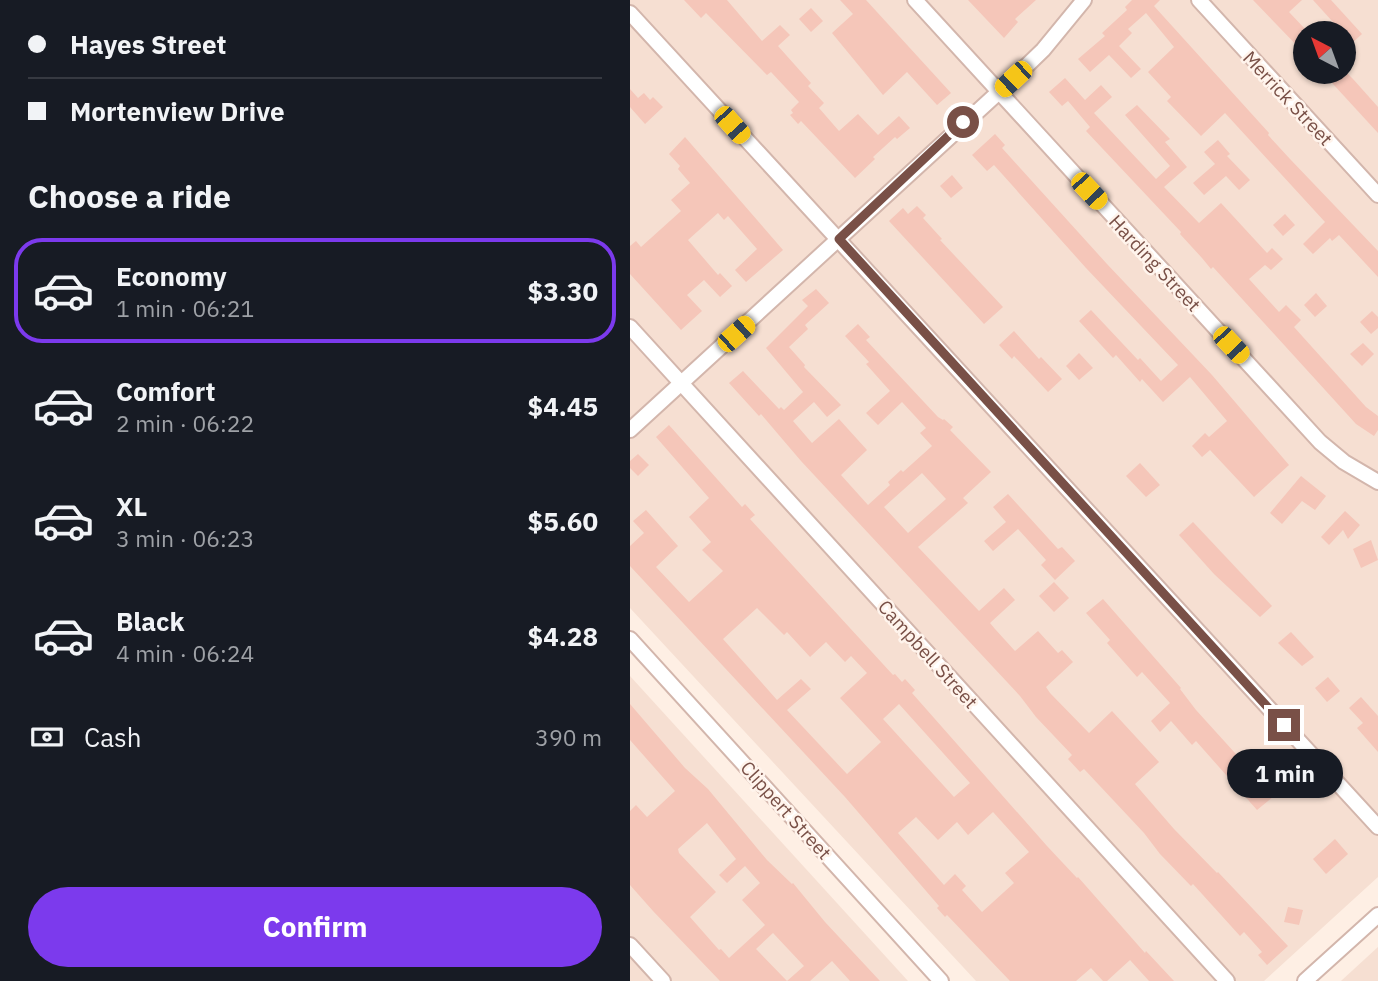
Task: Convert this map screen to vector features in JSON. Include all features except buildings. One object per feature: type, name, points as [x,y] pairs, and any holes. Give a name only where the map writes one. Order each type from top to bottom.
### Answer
[{"type":"street","name":"Harding Street","points":[[915,0],[1320,442],[1344,463],[1378,482]]},
{"type":"street","points":[[630,430],[1044,50],[1084,0]]},
{"type":"street","name":"Merrick Street","points":[[1199,0],[1378,195]]},
{"type":"street","points":[[630,13],[1378,827]]},
{"type":"street","name":"Campbell Street","points":[[630,327],[1227,981]]},
{"type":"street","name":"Clippert Street","points":[[630,639],[941,981]]},
{"type":"street","points":[[1305,981],[1378,915]]},
{"type":"street","points":[[630,944],[663,981]]},
{"type":"shaded area","points":[[630,0],[1378,0],[1378,877],[1264,981],[976,981],[630,608]]},
{"type":"shaded area","points":[[630,676],[908,981],[630,981]]},
{"type":"shaded area","points":[[1378,947],[1378,981],[1341,981]]},
{"type":"route","points":[[963,122],[839,239],[1284,725]]}]
